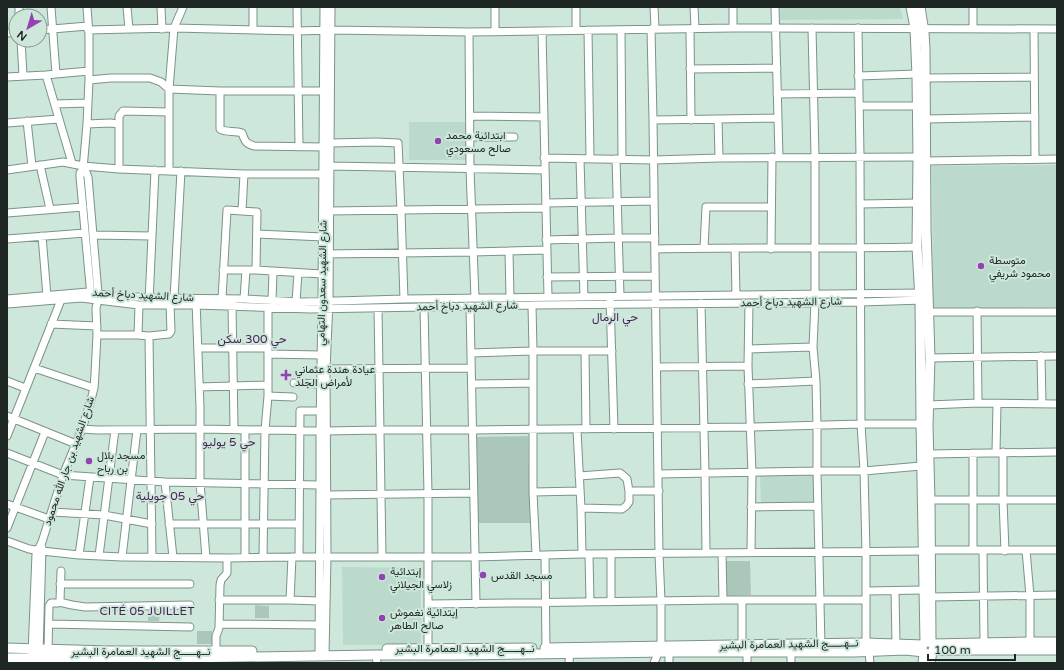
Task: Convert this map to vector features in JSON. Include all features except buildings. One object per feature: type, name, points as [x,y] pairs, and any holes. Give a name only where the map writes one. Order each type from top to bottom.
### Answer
[{"type":"main road","points":[[911,7],[919,29]]},
{"type":"main road","points":[[920,7],[919,29],[921,76],[925,119],[918,203],[917,247],[924,297],[929,312],[930,358],[928,426],[930,500],[924,590],[930,663]]},
{"type":"main road","points":[[921,76],[917,106],[922,159],[924,297],[921,466],[926,551],[931,597],[928,648],[923,663]]},
{"type":"main road","points":[[868,647],[905,650],[984,643],[1057,642]]},
{"type":"main road","name":"نــهـــــج الشهيد العمامرة البشير","points":[[660,649],[669,652],[868,647],[896,644],[928,648]]},
{"type":"main road","name":"نــهـــــج الشهيد العمامرة البشير","points":[[7,648],[38,653],[267,660],[302,659],[322,653],[377,659],[417,659],[428,652],[458,659],[546,651]]},
{"type":"main road","points":[[743,650],[791,652],[820,648]]},
{"type":"main road","points":[[928,648],[1057,650]]},
{"type":"main road","name":"نــهـــــج الشهيد العمامرة البشير","points":[[182,657],[216,651],[322,653],[546,651],[569,654],[660,649],[743,650]]},
{"type":"main road","name":"نــهـــــج الشهيد العمامرة البشير","points":[[7,658],[38,653]]},
{"type":"street","points":[[51,7],[56,74]]},
{"type":"street","name":"شارع الشهيد بن جار الله محمود","points":[[87,7],[89,80],[83,168],[80,175],[83,207],[89,234]]},
{"type":"street","points":[[127,7],[129,29]]},
{"type":"street","points":[[161,7],[162,29]]},
{"type":"street","points":[[169,171],[168,89],[174,28],[183,7]]},
{"type":"street","points":[[253,7],[253,29]]},
{"type":"street","points":[[297,7],[299,147]]},
{"type":"street","name":"شارع الشهيد سعدون التهامي","points":[[324,7],[328,30]]},
{"type":"street","name":"شارع الشهيد سعدون التهامي","points":[[322,653],[323,557],[320,485],[326,369],[326,254],[329,212],[327,91],[328,30],[331,7]]},
{"type":"street","points":[[495,7],[495,32]]},
{"type":"street","points":[[576,7],[576,30]]},
{"type":"street","points":[[654,7],[654,238],[661,601],[660,649],[654,663]]},
{"type":"street","points":[[691,120],[690,69],[694,7]]},
{"type":"street","points":[[733,7],[733,28]]},
{"type":"street","points":[[771,249],[772,207],[778,118],[776,7]]},
{"type":"street","points":[[973,7],[973,29]]},
{"type":"street","points":[[48,29],[174,28],[298,31],[495,32],[692,28],[1057,29]]},
{"type":"street","points":[[812,28],[815,157],[815,298],[813,346],[816,381],[820,648]]},
{"type":"street","points":[[858,28],[861,424],[864,471],[866,600],[870,663]]},
{"type":"street","points":[[1034,29],[1035,159]]},
{"type":"street","points":[[588,30],[590,159]]},
{"type":"street","points":[[620,296],[617,202],[622,30]]},
{"type":"street","points":[[542,31],[548,297]]},
{"type":"street","points":[[469,32],[470,169],[475,298]]},
{"type":"street","points":[[21,48],[23,76]]},
{"type":"street","points":[[690,69],[777,68]]},
{"type":"street","points":[[7,78],[89,71]]},
{"type":"street","points":[[46,75],[72,163]]},
{"type":"street","points":[[858,76],[1034,78]]},
{"type":"street","points":[[89,80],[111,78],[150,78],[161,82],[168,89],[220,91],[327,91]]},
{"type":"street","points":[[220,91],[220,129],[223,131],[242,133],[244,140],[250,145],[299,147],[376,142],[398,143],[404,298]]},
{"type":"street","points":[[777,94],[858,93]]},
{"type":"street","points":[[54,104],[88,102]]},
{"type":"street","points":[[859,106],[917,106]]},
{"type":"street","points":[[119,169],[119,116],[123,111],[169,112]]},
{"type":"street","points":[[470,116],[544,117]]},
{"type":"street","points":[[925,119],[1035,117]]},
{"type":"street","points":[[653,120],[778,118]]},
{"type":"street","points":[[7,123],[59,119]]},
{"type":"street","points":[[718,119],[719,158]]},
{"type":"street","points":[[27,121],[32,166]]},
{"type":"street","points":[[87,124],[119,124]]},
{"type":"street","points":[[470,137],[514,137]]},
{"type":"street","name":"شارع الشهيد سعدون التهامي","points":[[326,301],[322,274],[326,254],[323,237],[328,171],[327,145]]},
{"type":"street","points":[[544,158],[654,160],[775,157],[1057,159]]},
{"type":"street","points":[[580,159],[584,297]]},
{"type":"street","points":[[7,170],[63,162],[72,163],[83,168],[244,174],[328,171],[353,166],[545,170]]},
{"type":"street","points":[[40,165],[50,209]]},
{"type":"street","name":"شارع الشهيد بن جار الله محمود","points":[[39,551],[63,475],[88,413],[94,388],[97,326],[89,234],[87,174],[83,168]]},
{"type":"street","points":[[149,301],[155,170]]},
{"type":"street","points":[[174,298],[181,171]]},
{"type":"street","points":[[242,211],[244,174]]},
{"type":"street","points":[[329,212],[472,210],[546,206],[581,202],[654,201]]},
{"type":"street","points":[[860,204],[918,203]]},
{"type":"street","points":[[7,213],[83,207]]},
{"type":"street","points":[[704,248],[706,207],[772,207]]},
{"type":"street","points":[[222,299],[227,210],[258,212],[256,270]]},
{"type":"street","points":[[7,239],[89,234],[152,236]]},
{"type":"street","points":[[257,234],[323,237]]},
{"type":"street","points":[[42,236],[47,296]]},
{"type":"street","points":[[546,240],[654,238]]},
{"type":"street","points":[[655,249],[917,247]]},
{"type":"street","points":[[735,248],[736,295]]},
{"type":"street","points":[[326,254],[546,250]]},
{"type":"street","points":[[509,251],[510,298]]},
{"type":"street","points":[[223,270],[256,270],[322,274]]},
{"type":"street","points":[[244,299],[246,270]]},
{"type":"street","points":[[272,301],[273,272]]},
{"type":"street","points":[[296,302],[298,273]]},
{"type":"street","points":[[547,277],[655,276]]},
{"type":"street","name":"شارع الشهيد دباخ أحمد","points":[[7,304],[81,298],[139,305],[149,301],[174,298],[196,302],[232,303],[268,308],[326,309],[532,305],[610,300],[620,296],[736,295],[815,298],[924,297]]},
{"type":"street","name":"شارع الشهيد دباخ أحمد","points":[[7,299],[47,296],[95,299],[118,296],[170,305],[222,299],[232,303],[244,299],[296,302],[404,298],[584,297],[656,304],[749,303],[815,298]]},
{"type":"street","points":[[7,436],[10,417],[34,368],[61,300]]},
{"type":"street","points":[[610,300],[614,429]]},
{"type":"street","points":[[196,302],[200,482],[206,558]]},
{"type":"street","points":[[232,303],[234,429]]},
{"type":"street","points":[[701,303],[706,553]]},
{"type":"street","points":[[749,303],[748,384],[752,473],[751,552]]},
{"type":"street","points":[[138,335],[139,305]]},
{"type":"street","points":[[97,334],[149,336],[169,334],[171,331],[170,305]]},
{"type":"street","points":[[532,305],[533,492],[536,555]]},
{"type":"street","points":[[470,306],[476,604]]},
{"type":"street","points":[[424,307],[428,494],[428,652]]},
{"type":"street","points":[[263,557],[265,430],[268,396],[268,308]]},
{"type":"street","points":[[378,308],[382,557]]},
{"type":"street","name":"شارع الشهيد سعدون التهامي","points":[[322,653],[319,625],[319,601],[327,495],[323,431],[320,411],[321,355],[326,309]]},
{"type":"street","points":[[929,312],[1057,312]]},
{"type":"street","points":[[977,312],[978,403]]},
{"type":"street","points":[[51,324],[97,326]]},
{"type":"street","points":[[149,336],[152,557]]},
{"type":"street","points":[[749,349],[813,346]]},
{"type":"street","points":[[198,348],[233,348],[321,355]]},
{"type":"street","points":[[585,351],[586,429]]},
{"type":"street","points":[[471,353],[612,351]]},
{"type":"street","points":[[1041,356],[1042,404]]},
{"type":"street","points":[[930,358],[1057,356]]},
{"type":"street","points":[[657,367],[748,366]]},
{"type":"street","points":[[34,368],[94,388]]},
{"type":"street","points":[[326,369],[471,368]]},
{"type":"street","points":[[7,381],[25,388]]},
{"type":"street","points":[[748,384],[816,381]]},
{"type":"street","points":[[294,383],[321,384]]},
{"type":"street","points":[[472,384],[533,383]]},
{"type":"street","points":[[199,387],[268,385]]},
{"type":"street","points":[[268,396],[293,397]]},
{"type":"street","points":[[929,404],[1057,404]]},
{"type":"street","points":[[997,404],[1005,551]]},
{"type":"street","points":[[290,600],[299,524],[300,411],[320,411]]},
{"type":"street","points":[[10,417],[76,444]]},
{"type":"street","points":[[82,429],[234,429],[323,431],[577,430],[921,424]]},
{"type":"street","points":[[99,556],[114,430]]},
{"type":"street","points":[[122,557],[137,430]]},
{"type":"street","points":[[245,430],[245,557]]},
{"type":"street","points":[[577,430],[581,508],[590,602]]},
{"type":"street","points":[[7,528],[45,432]]},
{"type":"street","points":[[929,454],[1057,452]]},
{"type":"street","points":[[7,453],[63,475],[90,478],[152,482],[320,485]]},
{"type":"street","points":[[973,453],[974,550]]},
{"type":"street","points":[[659,474],[864,471],[921,466]]},
{"type":"street","points":[[579,476],[620,473],[627,479],[629,491],[629,502],[622,509],[581,508]]},
{"type":"street","points":[[80,555],[90,478]]},
{"type":"street","points":[[165,482],[173,558]]},
{"type":"street","points":[[533,492],[580,491]]},
{"type":"street","points":[[629,491],[659,491]]},
{"type":"street","points":[[327,495],[474,493]]},
{"type":"street","points":[[930,500],[1057,500]]},
{"type":"street","points":[[7,504],[49,519]]},
{"type":"street","points":[[752,506],[818,506]]},
{"type":"street","points":[[52,512],[104,515],[152,524]]},
{"type":"street","points":[[170,524],[299,524]]},
{"type":"street","points":[[7,541],[39,551],[99,556],[173,558],[475,557],[751,552],[1057,550]]},
{"type":"street","points":[[983,550],[984,643]]},
{"type":"street","points":[[1026,550],[1030,596],[1030,642]]},
{"type":"street","points":[[38,653],[39,551]]},
{"type":"street","points":[[722,553],[723,600]]},
{"type":"street","points":[[611,554],[611,602]]},
{"type":"street","points":[[545,555],[546,651]]},
{"type":"street","points":[[216,651],[216,636],[219,629],[220,583],[227,573],[227,558]]},
{"type":"street","points":[[59,602],[61,571]]},
{"type":"street","points":[[60,584],[190,584]]},
{"type":"street","points":[[866,591],[924,590]]},
{"type":"street","points":[[895,591],[896,644]]},
{"type":"street","points":[[931,597],[1057,595]]},
{"type":"street","points":[[219,600],[319,601]]},
{"type":"street","points":[[428,604],[723,600],[866,600]]},
{"type":"street","points":[[742,601],[743,650],[747,663]]},
{"type":"street","points":[[38,653],[49,624],[50,604],[52,603],[59,602],[85,607],[190,605]]},
{"type":"street","points":[[49,624],[190,627]]},
{"type":"street","points":[[219,624],[319,625]]},
{"type":"street","points":[[669,652],[669,663]]},
{"type":"street","points":[[791,652],[791,663]]},
{"type":"shaded area","points":[[780,7],[900,7],[903,19],[780,20]]},
{"type":"shaded area","name":"ابتدائية محمد صالح مسعودي","points":[[409,122],[466,122],[466,160],[409,160]]},
{"type":"shaded area","name":"متوسطة محمود شريفي","points":[[1057,165],[1057,307],[933,309],[932,166]]},
{"type":"shaded area","points":[[528,436],[530,523],[478,523],[477,437]]},
{"type":"shaded area","points":[[813,475],[813,503],[761,504],[760,476]]},
{"type":"shaded area","points":[[725,561],[750,561],[751,595],[726,596]]},
{"type":"shaded area","points":[[342,567],[421,568],[421,645],[343,645]]},
{"type":"shaded area","points":[[255,605],[269,606],[269,618],[255,618]]},
{"type":"shaded area","points":[[148,610],[160,611],[159,621],[148,621]]},
{"type":"shaded area","points":[[197,631],[212,631],[212,644],[197,644]]},
{"type":"place","name":"ابتدائية محمد صالح مسعودي","points":[[438,141]]},
{"type":"place","name":"متوسطة محمود شريفي","points":[[981,266]]},
{"type":"place","name":"عيادة هندة عثماني لأمراض الجلد","points":[[286,375]]},
{"type":"place","name":"مسجد بلال بن رباح","points":[[89,461]]},
{"type":"place","name":"مسجد القدس","points":[[483,575]]},
{"type":"place","name":"إبتدائية زلاسي الجيلاني","points":[[382,577]]},
{"type":"place","name":"إبتدائية نغموش صالح الطاهر","points":[[382,618]]},
{"type":"district","name":"حي الرمال","points":[[615,317]]},
{"type":"district","name":"حي 300 سكن","points":[[252,339]]},
{"type":"district","name":"حي 5 يوليو","points":[[229,442]]},
{"type":"district","name":"حي 05 جويلية","points":[[170,496]]},
{"type":"district","name":"CITÉ 05 JUILLET","points":[[147,611]]}]
